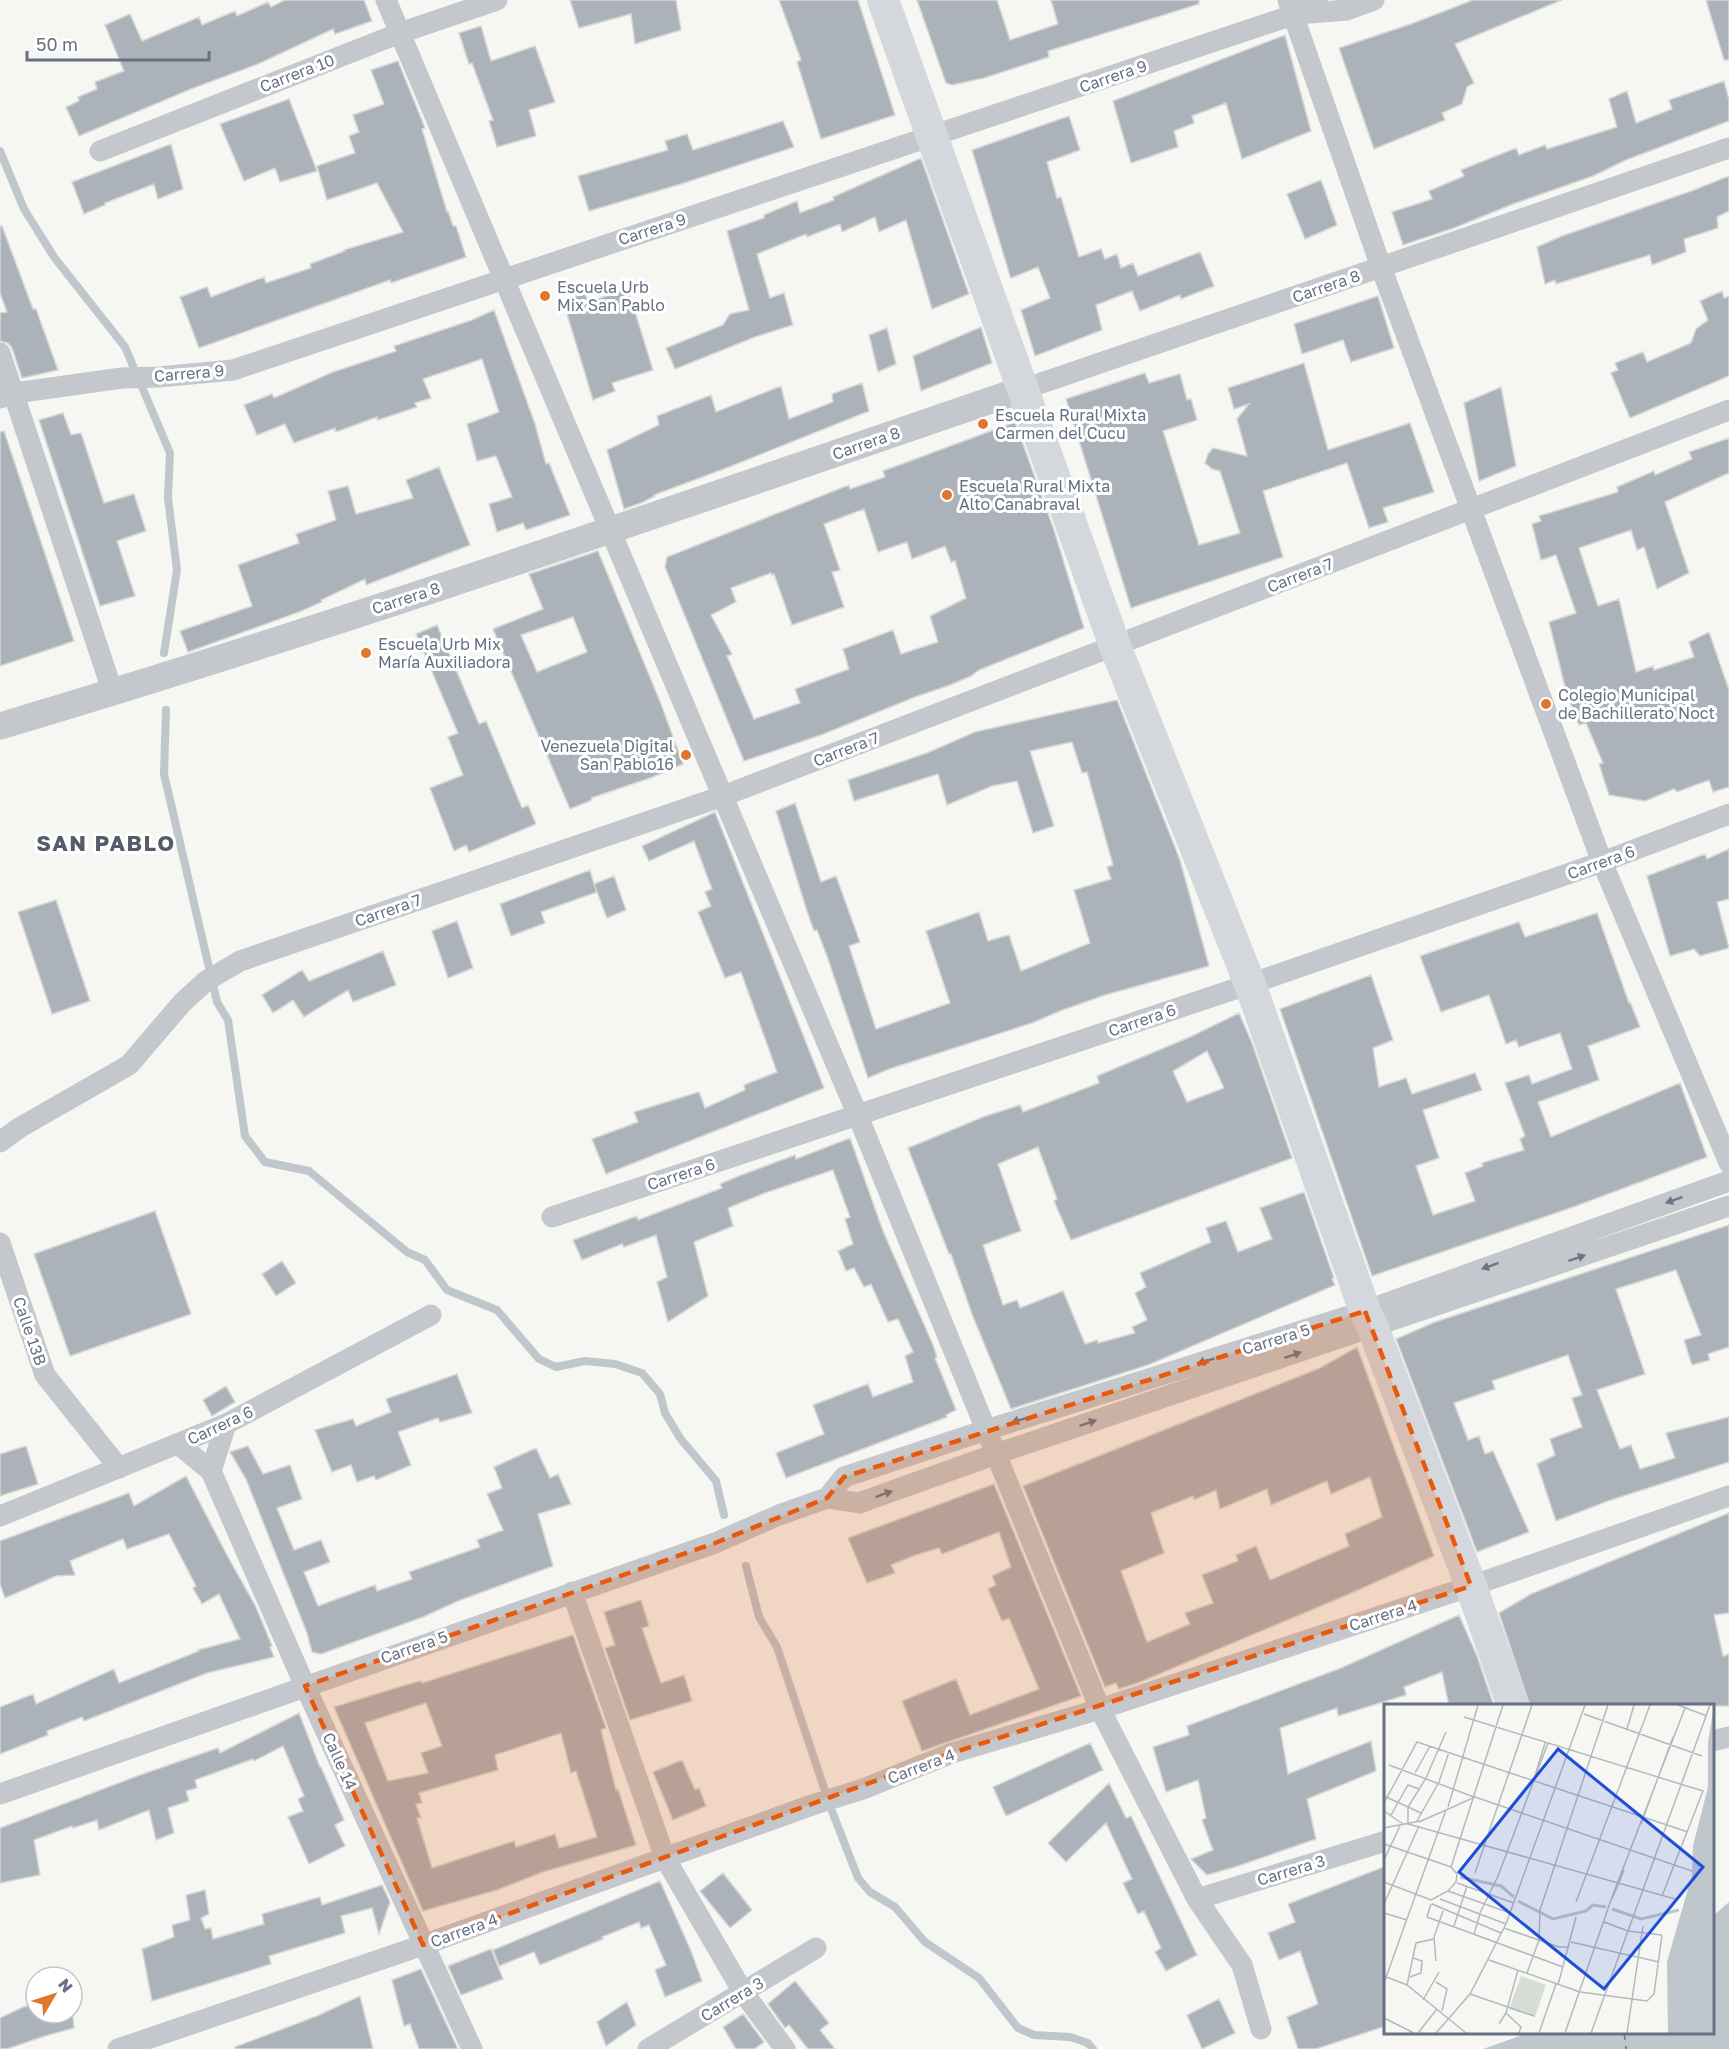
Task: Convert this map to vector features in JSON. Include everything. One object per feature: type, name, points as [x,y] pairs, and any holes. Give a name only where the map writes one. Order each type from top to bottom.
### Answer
[{"type":"main road","points":[[883,0],[1115,646],[1250,984],[1369,1319],[1471,1586],[1512,1704]]},
{"type":"street","points":[[386,0],[858,1116],[1100,1709],[1197,1899],[1242,1965],[1261,2029]]},
{"type":"street","name":"Carrera 10","points":[[100,151],[400,33],[497,0]]},
{"type":"street","name":"Carrera 9","points":[[7,395],[122,378],[234,370],[932,136],[1291,7],[1317,0]]},
{"type":"street","name":"Carrera 9","points":[[1291,7],[1347,10],[1374,0]]},
{"type":"street","points":[[1291,7],[1381,267],[1602,862],[1729,1163]]},
{"type":"street","name":"Carrera 8","points":[[1,723],[112,693],[611,530],[1729,148]]},
{"type":"street","points":[[0,353],[7,395],[112,693]]},
{"type":"street","name":"Carrera 7","points":[[0,1142],[19,1128],[129,1065],[182,1003],[206,981],[240,961],[723,796],[1729,410]]},
{"type":"street","name":"Carrera 6","points":[[552,1217],[1250,984],[1602,862],[1729,814]]},
{"type":"street","name":"Carrera 5","points":[[0,1794],[715,1543],[779,1515],[827,1498],[859,1503],[1369,1319],[1729,1181]]},
{"type":"street","name":"Carrera 5","points":[[827,1498],[844,1477],[986,1430],[1369,1319],[1729,1206]]},
{"type":"street","name":"Calle 13B","points":[[0,1244],[45,1376],[119,1468]]},
{"type":"street","name":"Carrera 6","points":[[0,1516],[226,1424],[431,1315]]},
{"type":"street","points":[[211,1471],[226,1424]]},
{"type":"street","name":"Calle 14","points":[[178,1444],[211,1471],[305,1686],[472,2049]]},
{"type":"street","name":"Carrera 4","points":[[118,2049],[423,1945],[862,1789],[952,1753],[1100,1709],[1471,1586],[1729,1496]]},
{"type":"street","points":[[572,1592],[665,1858],[743,1992],[785,2049]]},
{"type":"street","points":[[1714,1742],[1729,1737]]},
{"type":"street","name":"Carrera 3","points":[[1197,1899],[1384,1842]]},
{"type":"street","name":"Carrera 3","points":[[648,2049],[816,1948]]},
{"type":"highlighted area","points":[[1365,1311],[1471,1586],[952,1753],[423,1945],[305,1686],[715,1543],[827,1498],[844,1477]]},
{"type":"shaded area","points":[[1729,1902],[1729,2049],[1483,2049],[1525,2034],[1714,2034],[1714,1915]]},
{"type":"building","points":[[285,0],[364,0],[372,21],[335,34],[333,29],[258,64],[191,89],[79,136],[66,107],[79,101],[78,97],[97,89],[95,82],[124,71],[105,25],[130,14],[142,41],[199,17],[202,25],[235,11],[237,16],[268,2],[271,7]]},
{"type":"building","points":[[570,0],[676,0],[681,30],[635,44],[631,14],[579,28]]},
{"type":"building","points":[[779,0],[858,0],[895,115],[821,139],[797,62],[801,60]]},
{"type":"building","points":[[917,0],[997,0],[1010,40],[1058,24],[1051,0],[1199,0],[1199,4],[1048,51],[1049,57],[984,78],[952,85],[946,83]]},
{"type":"building","points":[[1473,0],[1562,0],[1455,44],[1474,83],[1467,87],[1462,104],[1442,113],[1445,120],[1374,149],[1339,48]]},
{"type":"building","points":[[1706,0],[1729,0],[1729,60],[1724,60]]},
{"type":"building","points":[[481,26],[491,61],[535,46],[555,102],[529,110],[536,136],[497,147],[489,121],[493,120],[472,63],[469,64],[459,33]]},
{"type":"building","points":[[1285,35],[1311,131],[1242,159],[1226,103],[1192,116],[1194,123],[1174,131],[1178,147],[1131,163],[1113,101]]},
{"type":"building","points":[[398,61],[425,128],[422,129],[447,212],[453,226],[456,226],[466,257],[391,283],[390,280],[199,348],[180,297],[207,287],[211,297],[264,277],[266,283],[311,268],[310,264],[344,250],[403,232],[377,183],[327,200],[317,166],[355,153],[349,136],[359,132],[353,115],[384,104],[371,70]]},
{"type":"building","points":[[1724,81],[1729,100],[1729,121],[1626,160],[1593,176],[1403,245],[1392,212],[1432,199],[1429,191],[1464,176],[1461,170],[1516,148],[1519,155],[1545,145],[1547,149],[1617,127],[1609,99],[1627,91],[1636,123],[1672,109],[1669,100]]},
{"type":"building","points":[[289,99],[317,171],[280,182],[275,168],[244,181],[220,124]]},
{"type":"building","points":[[1069,116],[1080,150],[1047,162],[1057,198],[1061,197],[1079,257],[1101,249],[1105,259],[1117,254],[1121,268],[1133,263],[1138,276],[1200,252],[1214,286],[1181,299],[1180,295],[1140,311],[1132,291],[1096,305],[1102,330],[1035,356],[1021,310],[1050,298],[1038,267],[1011,278],[972,150]]},
{"type":"building","points":[[783,121],[794,147],[589,211],[578,176],[668,150],[665,141],[687,134],[693,150]]},
{"type":"building","points":[[171,144],[183,189],[158,199],[154,184],[105,203],[84,214],[72,182]]},
{"type":"building","points":[[921,158],[969,294],[932,309],[906,220],[879,232],[875,217],[842,232],[840,224],[807,237],[806,234],[757,254],[770,298],[784,293],[793,325],[755,337],[675,369],[666,348],[723,325],[730,314],[749,310],[727,231],[764,218],[764,215],[797,201],[800,213],[834,200],[833,197]]},
{"type":"building","points":[[1729,176],[1729,211],[1717,217],[1718,228],[1684,239],[1686,252],[1652,265],[1650,255],[1556,284],[1555,280],[1545,284],[1537,247]]},
{"type":"building","points":[[1321,180],[1337,225],[1305,239],[1287,194]]},
{"type":"building","points":[[0,226],[2,226],[33,309],[36,309],[58,370],[22,378],[12,348],[8,343],[0,341],[0,313],[7,312],[0,293]]},
{"type":"building","points":[[628,289],[653,370],[612,383],[615,391],[593,400],[563,301],[585,293],[588,302]]},
{"type":"building","points":[[1722,291],[1724,298],[1729,296],[1729,376],[1630,418],[1611,373],[1618,370],[1615,363],[1643,352],[1647,362],[1691,343],[1696,329],[1708,320],[1700,301]]},
{"type":"building","points":[[1378,296],[1394,348],[1351,362],[1343,340],[1302,354],[1294,324]]},
{"type":"building","points":[[494,310],[535,424],[546,464],[549,463],[570,515],[526,530],[523,523],[497,532],[489,504],[512,497],[496,456],[477,461],[467,424],[499,412],[482,359],[423,379],[431,398],[415,403],[417,407],[378,420],[377,417],[336,432],[335,428],[294,443],[285,424],[257,435],[244,405],[272,394],[274,398],[333,372],[396,351],[394,346],[472,320]]},
{"type":"building","points":[[981,327],[992,363],[921,391],[913,356]]},
{"type":"building","points":[[887,328],[896,364],[878,372],[869,335]]},
{"type":"building","points":[[1304,363],[1328,450],[1410,423],[1434,492],[1383,508],[1388,522],[1369,528],[1347,463],[1263,491],[1283,557],[1131,608],[1066,399],[1145,373],[1149,383],[1180,374],[1187,400],[1191,399],[1197,420],[1163,431],[1199,545],[1240,533],[1220,471],[1212,469],[1205,463],[1213,448],[1247,456],[1237,419],[1249,404],[1234,409],[1228,388]]},
{"type":"building","points":[[862,383],[869,411],[654,495],[624,509],[607,450],[659,425],[657,416],[711,395],[716,412],[781,386],[789,419],[833,402],[832,394]]},
{"type":"building","points":[[1501,387],[1516,466],[1479,481],[1464,403]]},
{"type":"building","points":[[63,413],[71,435],[81,433],[104,503],[134,494],[146,531],[117,541],[135,596],[100,606],[39,420]]},
{"type":"building","points":[[1015,422],[1054,530],[1084,628],[979,670],[950,685],[821,735],[744,761],[665,567],[667,557],[849,485],[850,489],[885,477],[883,471]],"holes":[[[864,509],[878,552],[907,542],[912,559],[945,546],[951,562],[955,561],[966,598],[930,616],[938,642],[901,654],[893,630],[843,649],[849,669],[795,689],[800,703],[754,719],[727,656],[732,654],[711,615],[736,602],[731,588],[771,573],[774,574],[792,625],[844,607],[832,572],[840,570],[824,524]]]},
{"type":"building","points":[[4,431],[74,641],[0,666],[0,432]]},
{"type":"building","points":[[1729,438],[1729,473],[1665,502],[1689,573],[1657,589],[1644,547],[1637,550],[1631,530],[1579,548],[1598,606],[1619,599],[1636,672],[1653,666],[1654,670],[1694,657],[1689,642],[1709,632],[1729,690],[1729,787],[1713,792],[1709,780],[1677,792],[1674,789],[1645,801],[1609,795],[1599,764],[1603,763],[1586,723],[1579,725],[1567,695],[1549,622],[1576,613],[1556,555],[1541,560],[1532,524],[1541,521],[1539,516],[1618,492],[1617,487],[1654,471],[1655,475],[1692,459],[1689,452]]},
{"type":"building","points":[[439,467],[470,545],[366,585],[365,579],[299,612],[188,652],[180,631],[252,606],[238,565],[299,543],[296,534],[336,520],[328,491],[348,486],[356,514],[413,498],[406,480]]},
{"type":"building","points":[[598,551],[661,704],[683,764],[591,798],[592,800],[570,809],[493,629],[543,609],[529,574]],"holes":[[[573,617],[587,652],[537,672],[521,635]]]},
{"type":"building","points":[[437,625],[479,724],[486,721],[522,808],[528,805],[536,824],[469,852],[466,845],[454,851],[430,788],[463,775],[448,737],[458,733],[416,634]]},
{"type":"building","points":[[1117,700],[1180,860],[1209,966],[1105,995],[1032,1023],[889,1069],[868,1078],[827,956],[807,911],[776,811],[795,803],[821,882],[836,876],[860,942],[849,946],[876,1029],[950,1003],[926,931],[979,912],[988,941],[1009,935],[1021,971],[1090,943],[1074,890],[1111,879],[1107,867],[1113,865],[1087,772],[1082,773],[1072,742],[1030,751],[1054,826],[1033,833],[1017,781],[992,786],[947,805],[938,774],[854,801],[848,780],[927,753],[975,732]]},
{"type":"building","points":[[715,812],[824,1088],[606,1174],[592,1139],[638,1122],[634,1112],[699,1092],[705,1108],[745,1090],[744,1085],[777,1072],[741,972],[725,978],[698,912],[711,906],[705,892],[712,889],[694,841],[649,861],[642,846]]},
{"type":"building","points":[[1729,849],[1729,899],[1717,902],[1729,948],[1700,956],[1694,949],[1670,956],[1647,876],[1705,854],[1707,859]]},
{"type":"building","points":[[590,870],[597,892],[541,912],[545,923],[511,936],[500,904]]},
{"type":"building","points":[[614,876],[626,910],[607,918],[594,884]]},
{"type":"building","points":[[56,900],[90,1001],[52,1014],[18,912]]},
{"type":"building","points":[[1597,913],[1629,1003],[1640,1027],[1588,1046],[1599,1080],[1538,1102],[1551,1137],[1680,1083],[1707,1157],[1576,1206],[1372,1276],[1280,1009],[1371,975],[1393,1040],[1373,1048],[1379,1087],[1406,1078],[1412,1094],[1475,1073],[1482,1090],[1423,1110],[1439,1158],[1416,1166],[1433,1215],[1475,1201],[1465,1173],[1483,1166],[1482,1163],[1524,1150],[1520,1139],[1525,1136],[1505,1083],[1529,1075],[1532,1084],[1572,1069],[1560,1033],[1519,1047],[1516,1040],[1506,1044],[1489,995],[1441,1012],[1420,956],[1519,922],[1525,937]]},
{"type":"building","points":[[457,921],[473,968],[448,978],[432,931]]},
{"type":"building","points":[[383,951],[396,985],[353,1002],[348,990],[304,1017],[293,1000],[273,1013],[262,995],[302,970],[309,981]]},
{"type":"building","points":[[1239,1013],[1252,1043],[1292,1158],[1071,1240],[1054,1201],[1057,1199],[1038,1147],[998,1164],[1021,1231],[983,1245],[1003,1305],[1017,1300],[1020,1308],[1063,1291],[1085,1344],[1097,1340],[1098,1343],[1135,1333],[1132,1327],[1147,1320],[1135,1293],[1146,1287],[1140,1273],[1211,1242],[1206,1228],[1226,1221],[1238,1252],[1272,1239],[1260,1208],[1304,1192],[1335,1285],[1148,1365],[1011,1409],[908,1148],[983,1117],[1020,1105],[1023,1112],[1099,1083],[1097,1076],[1190,1037]],"holes":[[[1207,1051],[1224,1088],[1187,1102],[1173,1071]]]},
{"type":"building","points":[[850,1138],[883,1231],[933,1345],[937,1357],[935,1358],[956,1410],[946,1415],[947,1417],[786,1478],[776,1453],[824,1434],[813,1405],[868,1384],[873,1397],[913,1382],[905,1356],[913,1352],[898,1319],[888,1322],[871,1284],[864,1287],[854,1268],[846,1271],[838,1251],[853,1244],[845,1219],[850,1217],[833,1170],[728,1208],[733,1226],[694,1242],[708,1296],[668,1322],[657,1282],[667,1277],[656,1235],[624,1247],[622,1244],[582,1260],[573,1240],[637,1216],[638,1220],[722,1188],[720,1184],[739,1176],[795,1155],[796,1159]]},
{"type":"building","points":[[155,1211],[191,1314],[70,1356],[34,1254]]},
{"type":"building","points":[[1729,1225],[1729,1347],[1708,1354],[1710,1360],[1692,1365],[1684,1340],[1701,1335],[1676,1270],[1616,1289],[1645,1374],[1597,1390],[1620,1449],[1631,1445],[1640,1469],[1675,1458],[1666,1433],[1729,1417],[1729,1462],[1608,1501],[1556,1521],[1537,1464],[1555,1455],[1550,1439],[1582,1427],[1572,1398],[1582,1395],[1568,1355],[1492,1381],[1495,1389],[1454,1403],[1468,1440],[1479,1436],[1485,1454],[1493,1451],[1529,1532],[1477,1552],[1396,1339],[1435,1322]]},
{"type":"building","points":[[282,1261],[296,1283],[276,1296],[262,1274]]},
{"type":"building","points":[[1357,1347],[1434,1556],[1140,1682],[1119,1689],[1116,1683],[1105,1687],[1023,1486],[1320,1368]],"holes":[[[1370,1477],[1382,1517],[1345,1534],[1349,1546],[1270,1580],[1256,1546],[1236,1555],[1238,1561],[1202,1575],[1213,1603],[1185,1613],[1190,1624],[1147,1642],[1121,1571],[1164,1553],[1151,1513],[1193,1496],[1194,1500],[1216,1490],[1220,1509],[1267,1489],[1271,1505],[1327,1481],[1331,1494]]]},
{"type":"building","points":[[457,1374],[472,1413],[440,1422],[438,1418],[398,1432],[411,1465],[376,1480],[374,1476],[357,1482],[351,1465],[332,1472],[315,1430],[353,1419],[356,1426],[391,1412],[386,1399]]},
{"type":"building","points":[[226,1386],[235,1402],[212,1416],[203,1400]]},
{"type":"building","points":[[26,1446],[38,1484],[0,1496],[0,1454]]},
{"type":"building","points":[[248,1446],[263,1474],[290,1465],[302,1499],[277,1508],[294,1550],[321,1540],[330,1562],[304,1572],[318,1606],[375,1585],[377,1591],[412,1579],[409,1572],[480,1547],[477,1540],[503,1530],[487,1494],[502,1488],[494,1467],[536,1448],[550,1478],[558,1474],[571,1504],[538,1514],[553,1566],[321,1654],[312,1652],[307,1633],[246,1479],[230,1452]]},
{"type":"building","points":[[186,1476],[256,1607],[272,1646],[270,1647],[274,1657],[207,1673],[84,1721],[82,1717],[47,1731],[48,1735],[0,1754],[0,1707],[33,1694],[36,1704],[114,1669],[119,1683],[198,1650],[240,1639],[219,1594],[202,1604],[193,1588],[196,1586],[169,1534],[127,1549],[123,1539],[70,1561],[75,1575],[56,1576],[5,1598],[0,1584],[0,1541],[129,1493],[134,1506]]},
{"type":"building","points":[[994,1484],[1081,1696],[922,1751],[902,1701],[956,1679],[970,1715],[1039,1689],[1009,1618],[1002,1621],[988,1589],[996,1585],[992,1576],[1011,1567],[999,1532],[942,1554],[939,1548],[916,1555],[891,1565],[895,1573],[867,1583],[848,1538]]},
{"type":"building","points":[[1729,1513],[1729,1613],[1714,1615],[1723,1656],[1729,1654],[1729,1706],[1714,1706],[1714,1704],[1529,1704],[1499,1613],[1531,1594]]},
{"type":"building","points":[[641,1600],[649,1626],[642,1628],[661,1683],[684,1675],[692,1701],[630,1720],[605,1648],[615,1645],[604,1612]]},
{"type":"building","points":[[1459,1615],[1477,1656],[1493,1704],[1449,1704],[1442,1672],[1404,1687],[1406,1695],[1338,1716],[1337,1708],[1280,1728],[1288,1774],[1371,1741],[1376,1771],[1307,1799],[1316,1839],[1207,1875],[1191,1859],[1213,1850],[1202,1820],[1206,1818],[1198,1780],[1166,1792],[1153,1747],[1189,1735],[1187,1726],[1341,1668]]},
{"type":"building","points":[[573,1635],[606,1728],[601,1730],[616,1790],[618,1789],[636,1845],[543,1872],[497,1890],[423,1911],[334,1707],[402,1686],[421,1681],[422,1683]],"holes":[[[426,1703],[442,1746],[421,1753],[428,1773],[388,1781],[365,1723]],[[561,1733],[571,1773],[576,1771],[597,1837],[559,1848],[555,1834],[516,1847],[514,1841],[432,1868],[417,1818],[421,1818],[416,1804],[422,1803],[419,1793],[498,1770],[495,1755]]]},
{"type":"building","points":[[299,1713],[344,1820],[335,1825],[345,1846],[309,1864],[288,1817],[303,1811],[298,1799],[304,1796],[283,1746],[254,1761],[253,1759],[195,1780],[197,1788],[186,1791],[189,1801],[168,1808],[174,1833],[156,1840],[149,1810],[99,1830],[97,1820],[73,1828],[72,1826],[34,1840],[40,1875],[0,1883],[0,1828],[218,1748],[220,1753]]},
{"type":"building","points":[[1090,1743],[1103,1770],[1006,1816],[993,1787]]},
{"type":"building","points":[[682,1760],[695,1790],[699,1788],[706,1806],[673,1820],[653,1772]]},
{"type":"building","points":[[1109,1783],[1126,1818],[1131,1816],[1197,1955],[1166,1971],[1155,1952],[1161,1948],[1144,1911],[1138,1914],[1123,1883],[1132,1879],[1106,1823],[1066,1862],[1048,1843]]},
{"type":"building","points":[[1384,1867],[1384,2027],[1316,2049],[1298,2049],[1287,2017],[1318,2004],[1300,1951],[1279,1960],[1268,1933],[1295,1922],[1288,1904]]},
{"type":"building","points":[[723,1873],[752,1910],[730,1928],[700,1891]]},
{"type":"building","points":[[660,1881],[702,1981],[665,1997],[655,1970],[666,1965],[649,1925],[641,1928],[639,1922],[540,1965],[534,1952],[499,1966],[493,1950]]},
{"type":"building","points":[[382,1885],[390,1902],[379,1934],[372,1908],[341,1916],[345,1933],[269,1956],[271,1964],[152,2001],[142,1949],[174,1937],[172,1925],[190,1920],[186,1895],[205,1890],[209,1914],[201,1918],[205,1929],[211,1928],[213,1939],[264,1924],[262,1914],[320,1897],[322,1905]]},
{"type":"building","points":[[491,1949],[503,1979],[461,1995],[448,1966]]},
{"type":"building","points":[[421,1969],[458,2049],[419,2049],[410,2024],[404,2026],[392,1980]]},
{"type":"building","points":[[795,1981],[829,2023],[820,2030],[835,2049],[808,2049],[789,2025],[785,2028],[768,2004]]},
{"type":"building","points":[[360,1996],[373,2049],[235,2049],[235,2047],[317,2016]]},
{"type":"building","points":[[1219,1999],[1235,2033],[1202,2049],[1187,2015]]},
{"type":"building","points":[[627,2002],[636,2025],[606,2046],[597,2022]]},
{"type":"building","points":[[23,2007],[24,2025],[74,2025],[74,2028],[7,2049],[0,2049],[0,2018]]},
{"type":"building","points":[[743,2014],[764,2042],[754,2049],[736,2049],[723,2027]]},
{"type":"waterway","points":[[0,151],[24,209],[54,257],[125,347],[170,453],[168,498],[177,570],[164,653]]},
{"type":"waterway","points":[[166,710],[164,774],[217,1002],[228,1020],[245,1136],[265,1162],[309,1171],[407,1252],[425,1260],[447,1290],[497,1310],[539,1359],[556,1367],[585,1361],[615,1364],[642,1373],[660,1394],[665,1413],[680,1438],[716,1481],[724,1515]]},
{"type":"waterway","points":[[746,1566],[759,1617],[777,1647],[830,1806],[858,1878],[870,1892],[895,1907],[925,1942],[979,1978],[1018,2028],[1034,2035],[1070,2037],[1088,2043],[1093,2049]]},
{"type":"ferry route","points":[[1624,2034],[1626,2049]]},
{"type":"place","name":"Escuela Urb Mix San Pablo","points":[[545,296]]},
{"type":"place","name":"Escuela Rural Mixta Carmen del Cucu","points":[[983,424]]},
{"type":"place","name":"Escuela Rural Mixta Alto Canabraval","points":[[947,495]]},
{"type":"place","name":"Escuela Urb Mix María Auxiliadora","points":[[366,653]]},
{"type":"place","name":"Colegio Municipal de Bachillerato Noct","points":[[1546,704]]},
{"type":"place","name":"Venezuela Digital San Pablo16","points":[[686,755]]},
{"type":"district","name":"SAN PABLO","points":[[106,843]]}]
